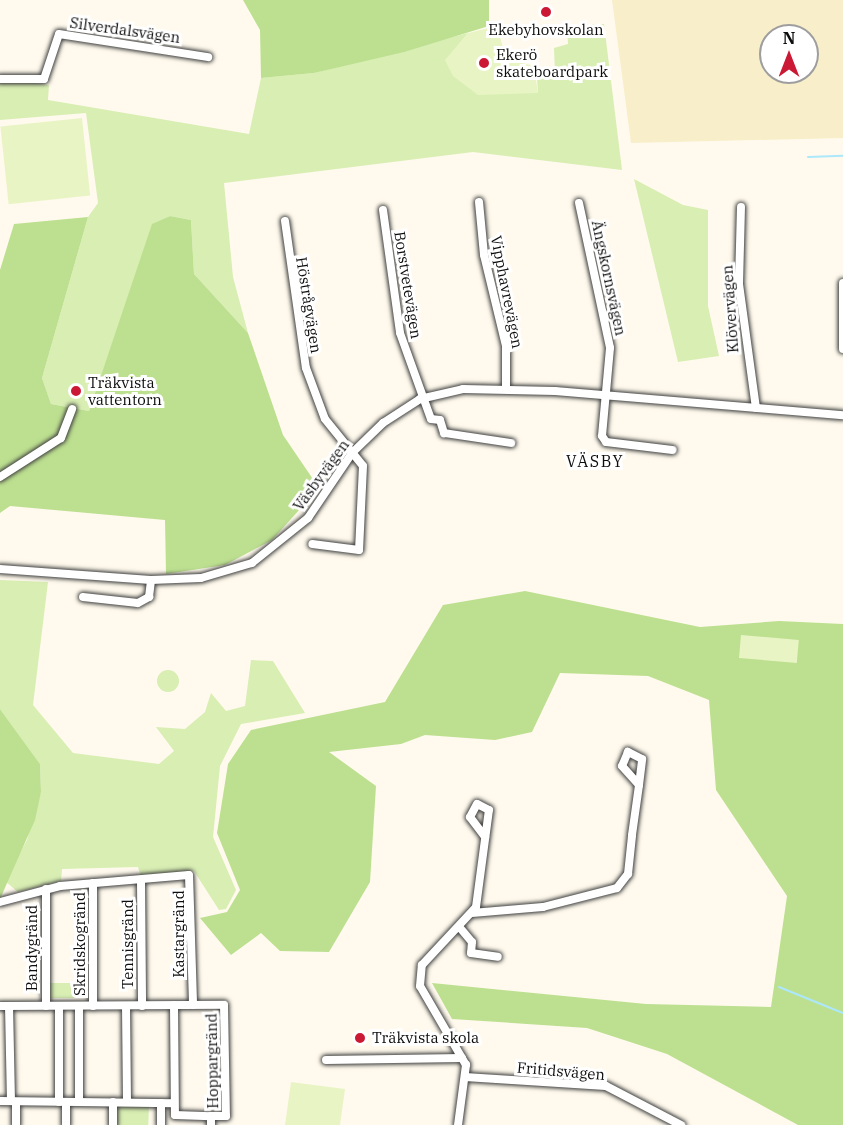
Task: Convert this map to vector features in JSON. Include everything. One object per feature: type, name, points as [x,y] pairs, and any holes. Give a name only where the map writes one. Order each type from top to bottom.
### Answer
[{"type":"street","name":"Silverdalsvägen","points":[[0,79],[44,78],[59,34],[208,57]]},
{"type":"street","name":"Vipphavrevägen","points":[[479,202],[484,255],[506,346],[506,388]]},
{"type":"street","name":"Ängskornsvägen","points":[[579,203],[610,348],[602,436],[606,442],[672,450]]},
{"type":"street","name":"Klövervägen","points":[[741,207],[739,284],[756,408]]},
{"type":"street","name":"Borstvetevägen","points":[[383,210],[400,333],[420,399]]},
{"type":"street","name":"Höstrågvägen","points":[[285,221],[306,368],[326,419],[363,466],[359,550],[312,544]]},
{"type":"street","points":[[843,283],[843,349]]},
{"type":"street","name":"Väsbyvägen","points":[[0,569],[151,580],[201,578],[252,563],[308,518],[352,453],[383,423],[420,399],[463,389],[506,388],[843,415]]},
{"type":"street","points":[[420,399],[430,419],[440,420],[444,434],[511,442]]},
{"type":"street","points":[[0,477],[61,438],[72,409]]},
{"type":"street","points":[[83,597],[138,603],[149,597],[151,580]]},
{"type":"street","points":[[472,914],[543,907],[617,888],[628,874],[639,785]]},
{"type":"street","points":[[458,1125],[465,1077],[462,1058],[420,986],[422,965],[461,929],[472,914],[485,837]]},
{"type":"street","name":"Kastargränd","points":[[0,902],[46,889],[93,883],[141,882],[189,875],[193,1005]]},
{"type":"street","name":"Tennisgränd","points":[[141,882],[142,1006]]},
{"type":"street","name":"Skridskogränd","points":[[93,883],[93,1006]]},
{"type":"street","name":"Bandygränd","points":[[46,889],[46,1006]]},
{"type":"street","points":[[461,929],[472,942],[471,953],[498,957]]},
{"type":"street","points":[[0,1101],[174,1103],[174,1005]]},
{"type":"street","points":[[16,1125],[4,1009],[46,1006],[193,1005]]},
{"type":"street","name":"Hoppargränd","points":[[174,1103],[175,1115],[226,1120],[224,1005],[193,1005]]},
{"type":"street","points":[[59,1006],[62,1102],[66,1125]]},
{"type":"street","points":[[79,1006],[79,1102]]},
{"type":"street","name":"Tennisgränd","points":[[126,1006],[127,1102]]},
{"type":"street","points":[[326,1060],[462,1058]]},
{"type":"street","name":"Fritidsvägen","points":[[465,1077],[606,1086],[681,1125]]},
{"type":"street","points":[[113,1102],[113,1125]]},
{"type":"street","points":[[160,1103],[161,1125]]},
{"type":"shaded area","points":[[612,0],[843,0],[843,138],[631,143]]},
{"type":"green space","points":[[243,0],[489,0],[489,26],[404,52],[314,73],[261,78],[260,30]]},
{"type":"green space","points":[[604,24],[622,170],[473,152],[224,183],[233,277],[248,333],[194,274],[191,220],[170,216],[153,224],[89,411],[51,404],[42,378],[88,217],[98,203],[86,113],[0,120],[0,79],[49,85],[48,100],[249,134],[261,78],[314,73],[468,33],[446,60],[538,93],[537,78],[555,73],[554,48],[568,44],[567,25]]},
{"type":"green space","name":"Ekerö skateboardpark","points":[[497,26],[506,59],[534,66],[538,93],[478,95],[453,76],[445,60],[468,33]]},
{"type":"green space","points":[[82,118],[90,196],[9,204],[0,127]]},
{"type":"green space","points":[[634,179],[683,205],[708,210],[708,306],[719,356],[678,362]]},
{"type":"green space","points":[[170,216],[191,220],[194,274],[248,333],[283,435],[319,488],[272,540],[225,565],[166,574],[165,520],[10,506],[0,513],[0,270],[14,224],[88,217],[42,378],[51,404],[89,411],[152,224]]},
{"type":"green space","points":[[0,580],[48,582],[33,705],[73,753],[159,764],[174,751],[156,727],[185,729],[205,712],[211,693],[226,711],[245,706],[251,660],[273,661],[305,713],[241,724],[220,766],[213,837],[236,890],[226,909],[219,910],[194,871],[141,877],[138,867],[62,869],[61,881],[18,892],[5,881],[27,840],[41,792],[40,764],[0,709]]},
{"type":"green space","points":[[525,591],[700,627],[779,621],[843,624],[843,1125],[798,1125],[667,1054],[587,1028],[452,1019],[432,983],[646,1004],[771,1007],[787,896],[716,790],[709,700],[648,676],[560,673],[532,732],[495,740],[425,735],[401,744],[329,752],[376,786],[370,882],[329,952],[280,951],[261,933],[231,955],[200,918],[227,912],[240,890],[217,833],[228,764],[251,730],[385,702],[443,605]]},
{"type":"green space","points":[[741,635],[799,640],[797,663],[739,658]]},
{"type":"green space","points":[[168,670],[176,673],[179,681],[176,689],[168,692],[160,689],[157,681],[160,673]]},
{"type":"green space","points":[[0,709],[40,764],[41,792],[35,820],[0,899]]},
{"type":"green space","points":[[49,983],[77,983],[77,998],[49,998]]},
{"type":"green space","points":[[291,1082],[345,1089],[340,1125],[285,1125]]},
{"type":"green space","points":[[112,1104],[149,1105],[148,1125],[111,1125]]},
{"type":"waterway","points":[[808,157],[843,156]]},
{"type":"waterway","points":[[779,987],[843,1013]]},
{"type":"place","name":"Ekebyhovskolan","points":[[546,12]]},
{"type":"place","name":"Ekerö skateboardpark","points":[[484,63]]},
{"type":"place","name":"Träkvista vattentorn","points":[[76,391]]},
{"type":"place","name":"Träkvista skola","points":[[360,1038]]},
{"type":"district","name":"VÄSBY","points":[[595,461]]}]
